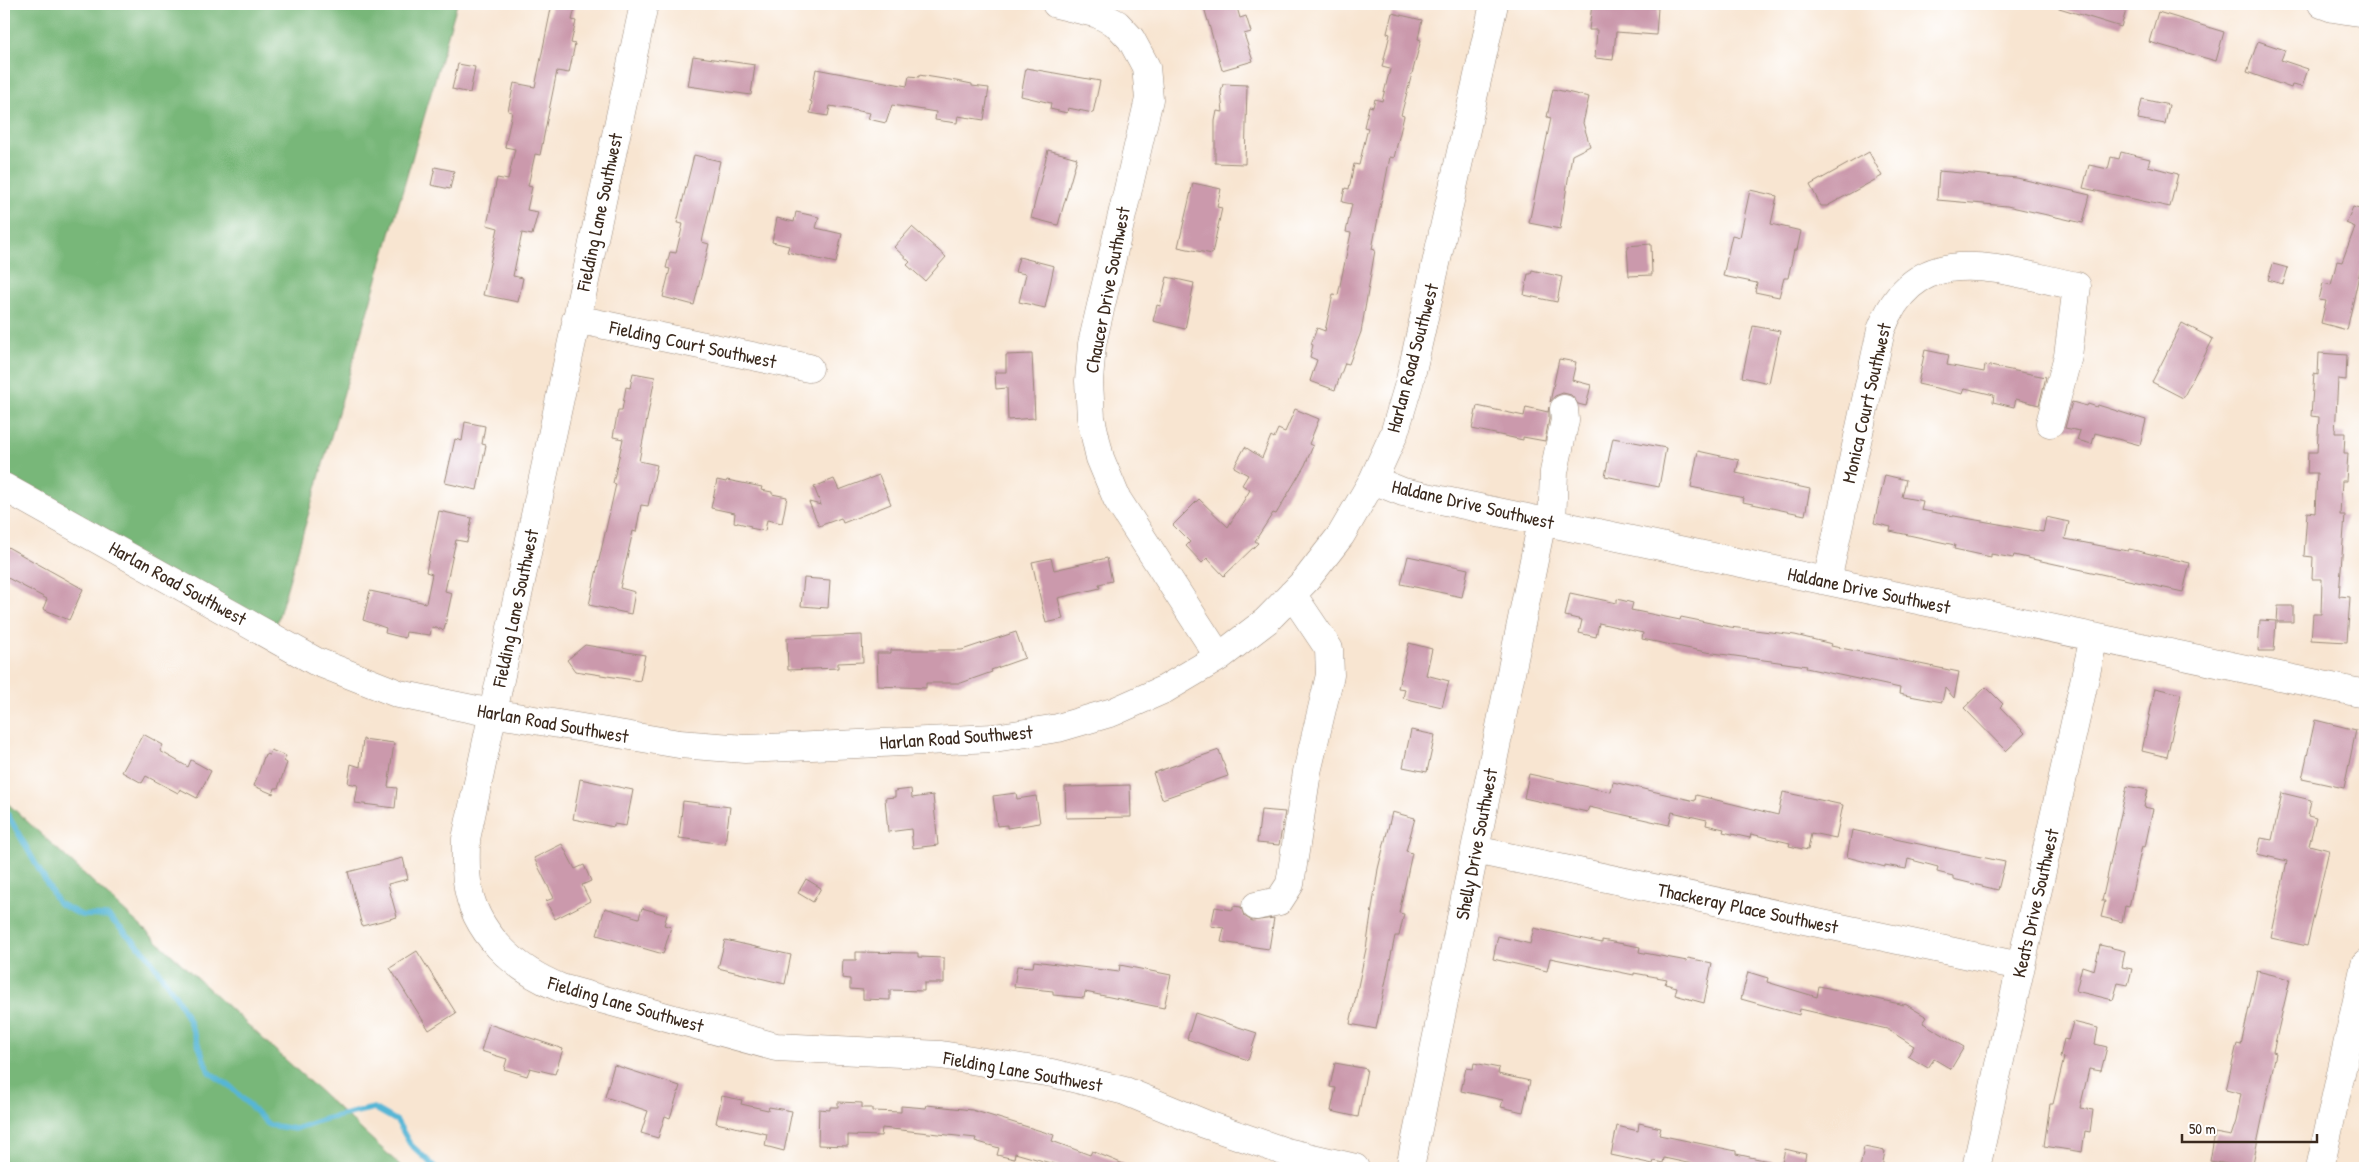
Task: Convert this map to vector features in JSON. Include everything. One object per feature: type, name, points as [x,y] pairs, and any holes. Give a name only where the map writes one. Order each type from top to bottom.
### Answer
[{"type":"street","name":"Fielding Lane Southwest","points":[[644,4],[466,839],[467,882],[476,913],[490,937],[512,961],[540,979],[561,988],[776,1047],[941,1055],[1052,1072],[1125,1091],[1205,1124],[1286,1152],[1355,1168]]},
{"type":"street","name":"Chaucer Drive Southwest","points":[[1056,4],[1098,14],[1116,24],[1132,39],[1146,67],[1149,99],[1092,344],[1089,381],[1091,418],[1100,458],[1117,499],[1219,658]]},
{"type":"street","name":"Harlan Road Southwest","points":[[4,487],[315,661],[399,694],[492,713],[679,744],[745,749],[994,738],[1058,728],[1113,712],[1165,689],[1219,658],[1266,621],[1306,580],[1341,535],[1374,480],[1394,434],[1410,380],[1494,4]]},
{"type":"street","points":[[2322,4],[2365,12]]},
{"type":"street","name":"Monica Court Southwest","points":[[1827,581],[1881,330],[1888,312],[1898,296],[1925,275],[1960,265],[1980,266],[2076,286],[2068,356],[2050,423]]},
{"type":"street","name":"Fielding Court Southwest","points":[[576,319],[809,368]]},
{"type":"street","name":"Shelly Drive Southwest","points":[[1410,1168],[1475,850],[1547,522],[1554,472],[1565,420],[1564,409]]},
{"type":"street","name":"Haldane Drive Southwest","points":[[1374,480],[1404,492],[2365,694]]},
{"type":"street","points":[[1256,906],[1279,901],[1290,884],[1306,772],[1330,675],[1329,649],[1292,594]]},
{"type":"street","name":"Keats Drive Southwest","points":[[1976,1168],[2094,637]]},
{"type":"street","name":"Thackeray Place Southwest","points":[[1475,850],[2020,966]]},
{"type":"street","points":[[2320,1168],[2365,964]]},
{"type":"green space","points":[[4,4],[457,4],[273,636],[4,484]]},
{"type":"green space","points":[[4,800],[403,1168],[4,1168]]},
{"type":"building","points":[[552,4],[576,4],[572,20],[576,21],[571,43],[575,44],[569,73],[557,71],[540,155],[535,154],[528,186],[532,187],[527,210],[538,212],[532,235],[522,233],[513,276],[523,278],[518,302],[483,295],[498,228],[487,225],[497,178],[508,180],[515,149],[505,147],[512,112],[508,111],[514,83],[535,87]]},
{"type":"building","points":[[1203,4],[1236,4],[1240,18],[1246,16],[1251,32],[1244,34],[1253,61],[1222,70]]},
{"type":"building","points":[[1592,4],[1658,8],[1656,35],[1616,32],[1613,60],[1595,58],[1597,30],[1589,30]]},
{"type":"building","points":[[2057,4],[2128,4],[2121,27],[2056,7]]},
{"type":"building","points":[[2158,12],[2224,32],[2216,61],[2149,42]]},
{"type":"building","points":[[1392,13],[1422,20],[1418,39],[1421,40],[1401,115],[1404,116],[1394,158],[1390,157],[1372,249],[1375,250],[1361,332],[1349,364],[1345,363],[1335,390],[1310,381],[1317,360],[1310,357],[1313,345],[1311,344],[1317,328],[1325,331],[1333,294],[1338,295],[1351,233],[1346,232],[1352,204],[1342,202],[1345,188],[1349,189],[1354,164],[1359,165],[1368,128],[1364,127],[1369,106],[1373,107],[1375,99],[1382,101],[1390,69],[1382,67],[1390,34],[1387,33]]},
{"type":"building","points":[[2258,41],[2285,50],[2281,60],[2308,69],[2302,87],[2292,85],[2291,88],[2247,72]]},
{"type":"building","points":[[693,56],[755,65],[751,95],[688,86]]},
{"type":"building","points":[[458,64],[475,67],[470,93],[452,89]]},
{"type":"building","points":[[1026,68],[1100,81],[1093,113],[1068,108],[1067,113],[1050,109],[1051,103],[1021,96]]},
{"type":"building","points":[[816,69],[907,86],[909,76],[919,77],[919,75],[989,88],[984,120],[958,116],[957,123],[935,120],[936,112],[892,105],[886,123],[868,119],[870,113],[830,106],[828,116],[810,113],[812,102],[810,101]]},
{"type":"building","points":[[1223,84],[1247,85],[1245,164],[1215,163],[1215,121],[1217,111],[1223,112],[1221,93]]},
{"type":"building","points":[[1553,89],[1589,97],[1583,123],[1590,146],[1572,155],[1560,229],[1529,223],[1551,118],[1547,117]]},
{"type":"building","points":[[2142,99],[2169,105],[2165,124],[2138,119]]},
{"type":"building","points":[[1048,150],[1077,158],[1058,225],[1031,218]]},
{"type":"building","points":[[1869,152],[1882,176],[1827,206],[1821,206],[1810,185]]},
{"type":"building","points":[[2121,152],[2150,159],[2148,166],[2178,174],[2170,207],[2083,188],[2089,165],[2108,169],[2111,157],[2119,159]]},
{"type":"building","points":[[694,155],[720,161],[702,242],[709,244],[694,305],[663,297],[670,269],[666,268],[670,252],[676,253],[683,224],[677,223]]},
{"type":"building","points":[[435,167],[454,171],[450,189],[431,185]]},
{"type":"building","points":[[1939,171],[2017,178],[2090,195],[2083,223],[2007,206],[1937,200]]},
{"type":"building","points":[[1193,183],[1221,189],[1217,207],[1222,208],[1212,254],[1178,247]]},
{"type":"building","points":[[1750,190],[1777,196],[1771,224],[1801,231],[1797,250],[1794,250],[1788,278],[1784,278],[1779,297],[1755,292],[1757,283],[1723,276],[1732,235],[1740,237]]},
{"type":"building","points":[[2364,204],[2365,248],[2347,330],[2321,323],[2326,301],[2319,300],[2323,283],[2331,285],[2337,261],[2342,262],[2355,227],[2346,223],[2353,207],[2362,210]]},
{"type":"building","points":[[796,212],[819,217],[816,228],[842,234],[836,263],[787,252],[789,246],[772,242],[777,218],[794,222]]},
{"type":"building","points":[[912,227],[946,257],[925,281],[907,265],[910,262],[894,247]]},
{"type":"building","points":[[1651,244],[1652,275],[1629,276],[1627,246]]},
{"type":"building","points":[[1019,257],[1054,266],[1045,308],[1019,302],[1026,274],[1015,272]]},
{"type":"building","points":[[2273,264],[2288,268],[2283,284],[2268,280]]},
{"type":"building","points":[[1532,270],[1562,277],[1557,302],[1524,295],[1528,274],[1531,274]]},
{"type":"building","points":[[1167,277],[1194,283],[1185,329],[1153,321],[1157,305],[1160,306]]},
{"type":"building","points":[[2182,323],[2213,339],[2183,398],[2152,382]]},
{"type":"building","points":[[1753,326],[1780,331],[1769,383],[1742,377]]},
{"type":"building","points":[[1925,350],[1949,355],[1947,365],[1984,372],[1985,365],[2046,377],[2039,405],[2016,399],[2014,407],[1993,402],[1994,395],[1965,388],[1963,394],[1918,384]]},
{"type":"building","points":[[2319,353],[2347,355],[2346,380],[2338,379],[2335,433],[2345,433],[2344,454],[2348,454],[2346,481],[2342,481],[2340,515],[2345,515],[2339,596],[2350,597],[2347,642],[2311,640],[2313,614],[2321,614],[2322,579],[2312,579],[2313,557],[2304,556],[2307,512],[2315,513],[2317,473],[2307,473],[2308,452],[2317,452],[2319,417],[2311,416],[2314,374],[2318,375]]},
{"type":"building","points":[[1032,354],[1035,418],[1008,420],[1007,388],[996,389],[995,372],[1006,372],[1006,355]]},
{"type":"building","points":[[1559,359],[1576,362],[1572,380],[1591,385],[1586,406],[1578,404],[1571,395],[1563,393],[1555,396],[1550,402]]},
{"type":"building","points":[[633,373],[655,377],[639,461],[657,465],[648,506],[641,505],[636,532],[633,531],[620,588],[635,592],[631,614],[589,605],[616,484],[613,483],[623,439],[613,437],[618,410],[622,410],[626,387],[630,388]]},
{"type":"building","points":[[2072,402],[2087,406],[2088,404],[2097,407],[2098,405],[2146,420],[2140,445],[2095,433],[2092,444],[2077,440],[2080,431],[2065,428]]},
{"type":"building","points":[[1477,406],[1524,416],[1526,407],[1548,412],[1549,407],[1545,441],[1523,437],[1523,440],[1472,429]]},
{"type":"building","points":[[1295,409],[1319,419],[1309,444],[1313,446],[1305,465],[1276,514],[1273,513],[1255,541],[1258,543],[1224,576],[1207,558],[1202,563],[1186,546],[1190,542],[1173,525],[1199,499],[1228,527],[1250,490],[1242,485],[1248,475],[1234,467],[1245,447],[1262,458],[1271,436],[1274,438],[1278,429],[1285,432]]},
{"type":"building","points":[[465,422],[485,426],[482,444],[486,445],[477,490],[445,483],[455,439],[462,441]]},
{"type":"building","points":[[1613,438],[1666,448],[1659,487],[1605,476]]},
{"type":"building","points":[[1698,451],[1739,460],[1736,473],[1810,489],[1805,515],[1743,502],[1744,498],[1691,487]]},
{"type":"building","points":[[879,475],[891,504],[843,523],[841,518],[819,526],[809,502],[821,505],[814,487],[834,479],[839,490]]},
{"type":"building","points":[[1885,475],[1906,480],[1902,497],[1923,501],[1921,510],[2043,532],[2046,517],[2069,522],[2065,539],[2128,551],[2129,549],[2190,563],[2183,592],[2014,555],[2013,558],[1991,554],[1991,557],[1954,549],[1955,545],[1890,531],[1891,527],[1874,523]]},
{"type":"building","points":[[717,480],[726,482],[727,480],[762,487],[761,490],[787,497],[782,523],[767,520],[765,531],[750,528],[751,526],[734,522],[735,513],[711,508]]},
{"type":"building","points":[[439,511],[472,518],[467,542],[456,540],[445,591],[452,593],[444,630],[432,627],[430,635],[406,632],[405,638],[385,633],[386,628],[363,620],[370,591],[426,603],[432,574],[426,572]]},
{"type":"building","points":[[4,545],[83,589],[69,620],[43,609],[47,599],[4,576]]},
{"type":"building","points":[[1408,556],[1468,569],[1462,597],[1401,584]]},
{"type":"building","points":[[1051,558],[1054,570],[1107,558],[1112,581],[1099,584],[1100,588],[1058,598],[1063,619],[1046,623],[1032,562]]},
{"type":"building","points":[[804,578],[830,580],[828,608],[801,606]]},
{"type":"building","points":[[1570,593],[1617,603],[1617,599],[1633,603],[1631,610],[1680,620],[1681,617],[1730,627],[1795,635],[1832,644],[1831,646],[1959,672],[1954,698],[1945,688],[1942,702],[1899,694],[1900,688],[1806,668],[1807,666],[1706,652],[1642,639],[1643,633],[1599,623],[1596,637],[1579,633],[1582,620],[1565,616]]},
{"type":"building","points":[[2278,606],[2293,606],[2293,622],[2277,622]]},
{"type":"building","points":[[2260,620],[2276,621],[2274,651],[2258,651]]},
{"type":"building","points":[[1016,632],[1025,658],[991,670],[992,672],[961,683],[926,683],[926,688],[878,686],[877,653],[891,653],[891,650],[962,650]]},
{"type":"building","points":[[862,635],[863,662],[838,663],[838,668],[788,670],[787,638]]},
{"type":"building","points":[[1409,643],[1432,649],[1426,675],[1449,681],[1442,707],[1403,698],[1405,689],[1398,688]]},
{"type":"building","points":[[585,645],[645,655],[640,681],[575,671],[567,660]]},
{"type":"building","points":[[1986,687],[2003,704],[2000,707],[2025,733],[2006,751],[1964,708]]},
{"type":"building","points":[[2155,688],[2181,694],[2167,757],[2142,751]]},
{"type":"building","points":[[2315,720],[2356,730],[2344,788],[2302,779]]},
{"type":"building","points":[[1411,730],[1435,735],[1427,772],[1403,767]]},
{"type":"building","points":[[143,734],[163,745],[160,751],[188,767],[191,760],[211,771],[197,798],[180,789],[178,793],[146,776],[142,783],[122,772]]},
{"type":"building","points":[[363,739],[394,743],[388,787],[397,788],[395,808],[355,803],[358,785],[348,783],[351,764],[360,767]]},
{"type":"building","points":[[271,750],[286,756],[284,761],[287,763],[278,788],[275,788],[273,794],[254,786],[265,754],[269,755]]},
{"type":"building","points":[[1219,750],[1228,776],[1162,799],[1153,773]]},
{"type":"building","points":[[1529,774],[1611,792],[1613,782],[1695,801],[1696,795],[1778,815],[1783,792],[1843,805],[1836,838],[1811,833],[1808,850],[1789,846],[1790,843],[1751,834],[1750,838],[1723,832],[1724,829],[1706,825],[1707,820],[1672,812],[1669,825],[1589,807],[1587,812],[1524,798]]},
{"type":"building","points":[[580,779],[633,790],[626,826],[614,824],[614,827],[573,819]]},
{"type":"building","points":[[1130,785],[1131,817],[1066,818],[1065,787]]},
{"type":"building","points":[[2127,786],[2148,790],[2144,807],[2153,809],[2145,847],[2142,846],[2129,907],[2125,906],[2122,922],[2101,917],[2105,901],[2102,901]]},
{"type":"building","points":[[911,789],[912,798],[933,795],[938,845],[913,848],[911,829],[888,832],[885,798],[895,797],[895,791]]},
{"type":"building","points":[[1016,793],[1017,799],[1036,796],[1040,823],[1007,828],[1007,825],[997,826],[993,796]]},
{"type":"building","points":[[2282,793],[2311,800],[2308,816],[2316,818],[2309,845],[2329,850],[2307,946],[2271,938],[2287,861],[2257,854],[2261,838],[2272,840]]},
{"type":"building","points":[[683,801],[730,807],[725,844],[679,838]]},
{"type":"building","points":[[1261,810],[1285,812],[1279,845],[1257,843]]},
{"type":"building","points":[[1392,812],[1415,818],[1406,851],[1412,853],[1399,913],[1404,914],[1399,936],[1395,936],[1376,1029],[1350,1024],[1366,949],[1378,869]]},
{"type":"building","points":[[1852,830],[2005,862],[1998,890],[1953,879],[1953,876],[1937,872],[1938,867],[1908,859],[1906,869],[1885,865],[1885,867],[1847,857]]},
{"type":"building","points":[[562,844],[575,869],[584,865],[591,881],[582,885],[590,901],[555,919],[546,901],[554,898],[534,858]]},
{"type":"building","points":[[403,858],[408,879],[388,884],[397,917],[362,926],[348,872]]},
{"type":"building","points":[[806,879],[821,888],[813,902],[798,893]]},
{"type":"building","points":[[1233,906],[1241,907],[1244,916],[1252,921],[1274,918],[1269,949],[1221,942],[1224,928],[1211,926],[1215,907],[1233,910]]},
{"type":"building","points":[[605,908],[639,918],[642,908],[667,915],[664,925],[671,927],[663,954],[597,935]]},
{"type":"building","points":[[1534,928],[1602,943],[1602,940],[1640,947],[1639,952],[1687,961],[1688,958],[1712,963],[1704,1003],[1675,995],[1677,987],[1665,984],[1667,979],[1634,973],[1634,975],[1550,958],[1547,971],[1493,959],[1498,936],[1530,944]]},
{"type":"building","points":[[725,940],[791,955],[785,984],[718,968]]},
{"type":"building","points":[[2100,945],[2125,951],[2122,967],[2132,969],[2128,985],[2118,983],[2113,1000],[2076,991],[2082,966],[2094,970]]},
{"type":"building","points":[[417,951],[456,1013],[429,1030],[390,968]]},
{"type":"building","points":[[856,952],[918,953],[918,957],[944,958],[944,983],[924,983],[924,991],[890,990],[890,1000],[863,999],[863,990],[850,989],[850,979],[842,978],[843,960],[856,960]]},
{"type":"building","points":[[1034,961],[1119,972],[1120,965],[1171,975],[1164,1008],[1085,992],[1084,998],[1053,995],[1053,991],[1014,987],[1017,966],[1033,967]]},
{"type":"building","points":[[2257,971],[2290,979],[2273,1052],[2276,1053],[2252,1168],[2226,1168],[2227,1164],[2210,1161],[2215,1133],[2231,1136],[2236,1121],[2241,1094],[2226,1090],[2237,1044],[2241,1045]]},
{"type":"building","points":[[1748,972],[1768,978],[1767,982],[1817,997],[1819,986],[1905,1004],[1927,1017],[1923,1023],[1964,1047],[1951,1069],[1934,1059],[1928,1068],[1908,1056],[1914,1046],[1887,1029],[1800,1009],[1799,1015],[1741,999]]},
{"type":"building","points":[[1195,1013],[1257,1033],[1248,1060],[1187,1039]]},
{"type":"building","points":[[2073,1022],[2098,1028],[2095,1044],[2107,1047],[2101,1071],[2089,1069],[2080,1108],[2093,1110],[2090,1132],[2085,1131],[2082,1152],[2044,1146],[2050,1104],[2053,1104],[2064,1058],[2060,1057],[2064,1039],[2068,1040]]},
{"type":"building","points":[[489,1024],[563,1049],[555,1074],[530,1068],[527,1076],[504,1069],[507,1059],[481,1051]]},
{"type":"building","points":[[1335,1063],[1367,1069],[1358,1117],[1331,1111],[1336,1088],[1330,1087]]},
{"type":"building","points":[[1474,1063],[1499,1068],[1498,1074],[1530,1081],[1523,1112],[1501,1107],[1503,1100],[1461,1091],[1466,1068],[1473,1069]]},
{"type":"building","points":[[614,1065],[680,1086],[670,1118],[665,1116],[658,1138],[641,1133],[648,1111],[605,1097]]},
{"type":"building","points":[[722,1096],[742,1100],[741,1104],[768,1110],[769,1107],[792,1111],[784,1151],[765,1146],[767,1134],[716,1123]]},
{"type":"building","points":[[838,1102],[862,1103],[862,1108],[872,1108],[872,1111],[901,1112],[901,1106],[926,1108],[927,1105],[972,1110],[1054,1135],[1052,1141],[1090,1155],[1092,1151],[1133,1168],[1060,1168],[1061,1166],[1015,1153],[1014,1159],[997,1155],[999,1148],[975,1141],[976,1138],[882,1128],[881,1136],[848,1135],[848,1146],[818,1145],[819,1109],[830,1110],[830,1107],[838,1107]]},
{"type":"building","points":[[1639,1123],[1661,1128],[1659,1135],[1736,1151],[1736,1154],[1773,1162],[1772,1168],[1691,1168],[1692,1164],[1664,1158],[1663,1163],[1654,1161],[1653,1164],[1611,1155],[1617,1126],[1638,1131]]},
{"type":"building","points":[[1864,1147],[1885,1151],[1882,1168],[1860,1168]]},
{"type":"building","points":[[1785,1149],[1806,1154],[1803,1168],[1781,1168]]},
{"type":"waterway","points":[[4,808],[58,903],[81,915],[108,916],[146,953],[177,998],[189,1021],[209,1072],[231,1087],[269,1125],[295,1129],[321,1120],[374,1108],[397,1121],[410,1144],[436,1168]]}]
